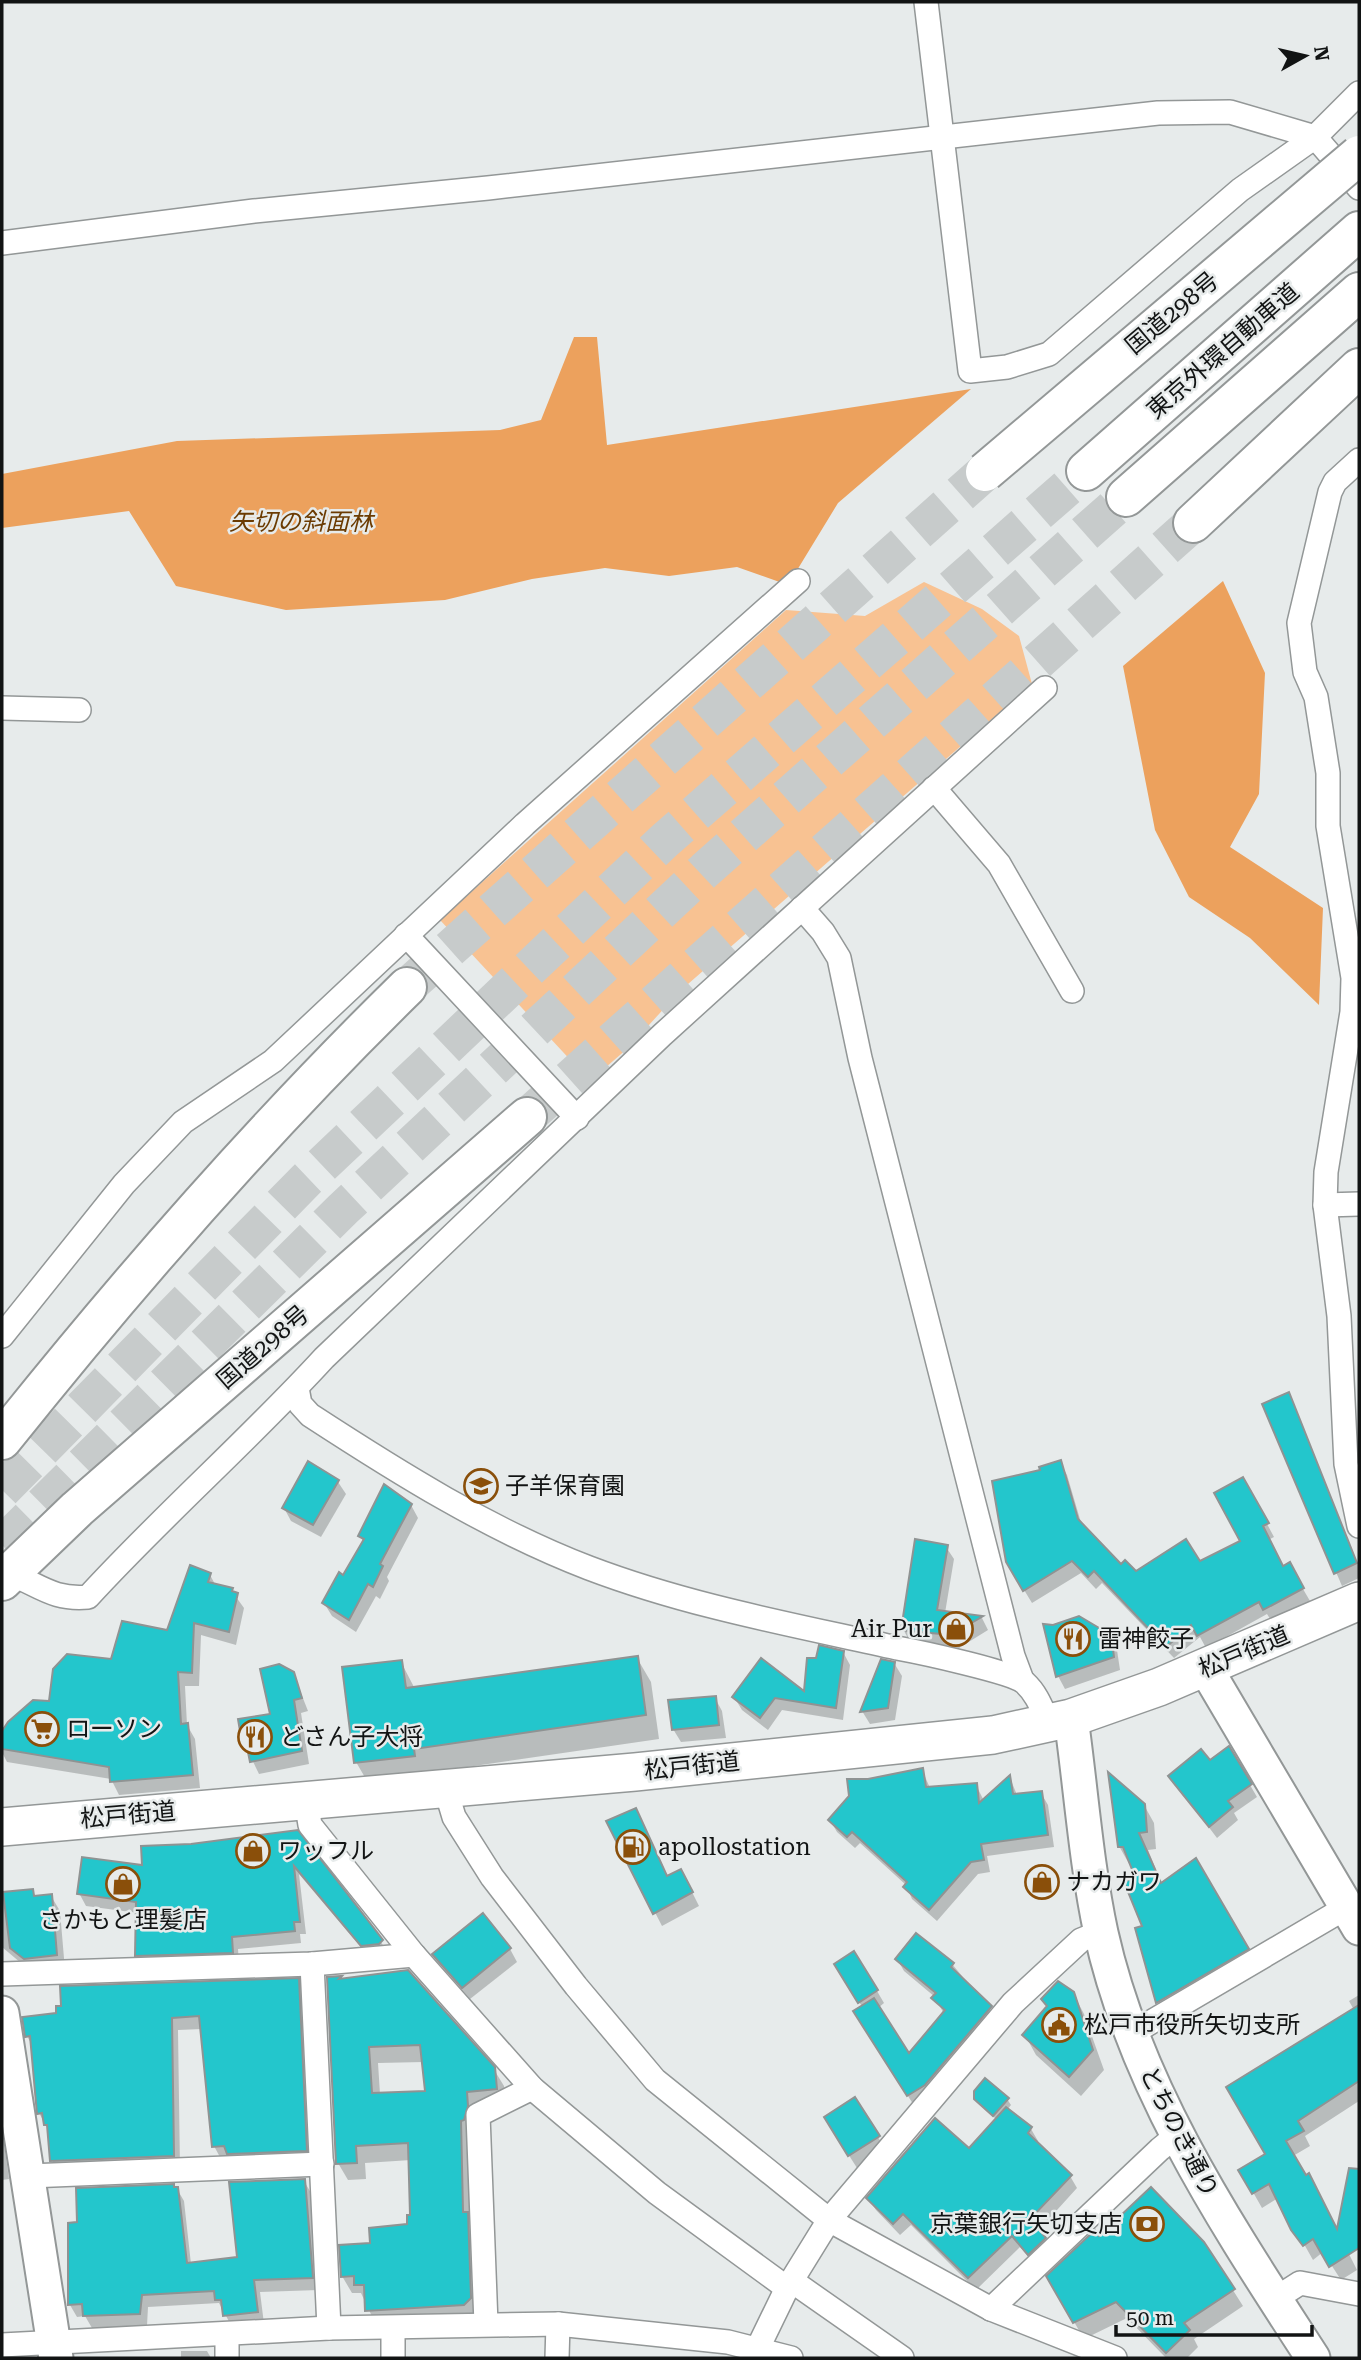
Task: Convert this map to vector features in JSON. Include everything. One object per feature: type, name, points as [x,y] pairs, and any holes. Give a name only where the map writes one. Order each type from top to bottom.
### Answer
[{"type":"highway","name":"国道298号","points":[[985,472],[1353,168]]},
{"type":"highway","name":"東京外環自動車道","points":[[1086,471],[1359,231]]},
{"type":"highway","name":"東京外環自動車道","points":[[1126,497],[1359,292]]},
{"type":"highway","points":[[1193,523],[1359,368]]},
{"type":"highway","points":[[1232,487],[1301,438],[1359,385]]},
{"type":"highway","points":[[2,1440],[220,1180],[308,1084],[407,987]]},
{"type":"highway","name":"国道298号","points":[[6,1577],[77,1508],[527,1116]]},
{"type":"main road","name":"松戸街道","points":[[2,1827],[993,1735],[1060,1721],[1206,1669],[1359,1601]]},
{"type":"street","points":[[926,2],[970,371],[1007,367],[1049,354],[1240,190],[1315,137],[1359,93]]},
{"type":"street","points":[[2,243],[254,211],[488,188],[1115,116],[1230,112],[1315,137],[1353,168]]},
{"type":"street","points":[[1359,460],[1335,482],[1330,492],[1299,623],[1305,672],[1316,697],[1328,773],[1328,826],[1353,978],[1352,1012],[1327,1162],[1325,1205],[1350,1335],[1346,1464],[1359,1526]]},
{"type":"street","points":[[2,1336],[124,1184],[183,1122],[273,1061],[535,815],[798,581]]},
{"type":"street","points":[[6,1577],[42,1586],[54,1595],[66,1599],[88,1597],[146,1534],[276,1411],[324,1358],[662,1035],[1045,688]]},
{"type":"street","points":[[2,708],[79,710]]},
{"type":"street","points":[[934,788],[999,864],[1072,991]]},
{"type":"street","points":[[802,908],[823,932],[839,958],[895,1194],[1013,1656],[1022,1680],[1060,1721]]},
{"type":"street","points":[[406,935],[578,1118]]},
{"type":"street","points":[[1325,1205],[1359,1203]]},
{"type":"street","points":[[297,1388],[300,1404],[310,1415],[354,1444],[435,1493],[516,1536],[589,1568],[738,1613],[956,1660],[1022,1680]]},
{"type":"street","points":[[1133,2037],[1141,2028],[1353,1917],[1206,1669]]},
{"type":"street","name":"とちのき通り","points":[[1060,1721],[1101,1932],[1133,2037],[1176,2137],[1313,2358]]},
{"type":"street","points":[[445,1787],[454,1817],[492,1877],[636,2061],[737,2148],[829,2220],[991,2309],[1115,2358]]},
{"type":"street","points":[[306,1800],[310,1825],[414,1955],[532,2088],[657,2193],[902,2358]]},
{"type":"street","points":[[755,2354],[790,2284],[829,2220],[1013,2003],[1081,1940],[1101,1932]]},
{"type":"street","points":[[2,1974],[312,1964],[414,1955]]},
{"type":"street","points":[[312,1964],[329,2328]]},
{"type":"street","points":[[3,2023],[56,2350]]},
{"type":"street","points":[[486,2324],[478,2115],[532,2088]]},
{"type":"street","points":[[991,2309],[1160,2148],[1176,2137]]},
{"type":"street","points":[[29,2176],[322,2164]]},
{"type":"street","points":[[1275,2299],[1300,2283],[1359,2294]]},
{"type":"street","points":[[557,2358],[558,2324]]},
{"type":"street","points":[[2,2344],[56,2350],[329,2328],[558,2324],[728,2342],[755,2354],[791,2358]]},
{"type":"street","points":[[393,2328],[393,2358]]},
{"type":"street","points":[[227,2335],[227,2358]]},
{"type":"shaded area","points":[[924,582],[982,609],[1019,636],[1032,684],[680,991],[628,1048],[590,1081],[440,920],[786,610],[865,616]]},
{"type":"green space","name":"矢切の斜面林","points":[[574,337],[597,337],[607,445],[971,389],[838,503],[788,585],[737,567],[669,576],[605,568],[532,579],[445,600],[286,610],[176,586],[129,511],[2,528],[2,474],[177,441],[500,430],[541,420]]},
{"type":"green space","points":[[1223,581],[1265,673],[1259,794],[1230,847],[1323,908],[1319,1005],[1250,938],[1189,897],[1155,830],[1123,666]]},
{"type":"building","points":[[1289,1392],[1357,1563],[1334,1574],[1262,1404]]},
{"type":"building","points":[[1061,1460],[1078,1519],[1121,1564],[1125,1560],[1136,1571],[1186,1539],[1200,1561],[1240,1541],[1214,1493],[1243,1477],[1269,1523],[1263,1526],[1283,1566],[1290,1562],[1304,1588],[1263,1610],[1259,1602],[1197,1636],[1191,1625],[1166,1647],[1094,1571],[1088,1577],[1072,1561],[1023,1591],[1006,1562],[992,1481],[1040,1470],[1039,1467]]},
{"type":"building","points":[[308,1461],[339,1480],[313,1525],[282,1508]]},
{"type":"building","points":[[384,1484],[412,1504],[380,1564],[383,1566],[373,1587],[368,1584],[349,1620],[322,1603],[339,1572],[343,1575],[364,1539],[358,1536]]},
{"type":"building","points":[[915,1539],[948,1545],[937,1610],[983,1616],[951,1635],[901,1630]]},
{"type":"building","points":[[190,1565],[211,1573],[208,1582],[233,1588],[232,1591],[238,1593],[229,1632],[194,1623],[192,1673],[178,1672],[181,1724],[188,1723],[193,1775],[110,1782],[109,1767],[2,1749],[2,1731],[8,1722],[33,1700],[49,1701],[53,1669],[67,1654],[111,1659],[122,1621],[167,1630]]},
{"type":"building","points":[[1079,1616],[1111,1635],[1114,1657],[1056,1677],[1043,1624],[1053,1625]]},
{"type":"building","points":[[819,1645],[844,1651],[836,1708],[775,1698],[760,1718],[732,1697],[761,1658],[804,1691],[807,1658],[816,1658]]},
{"type":"building","points":[[638,1656],[646,1715],[414,1749],[415,1756],[354,1763],[342,1667],[402,1660],[406,1688]]},
{"type":"building","points":[[881,1659],[895,1662],[888,1708],[860,1712]]},
{"type":"building","points":[[279,1664],[294,1672],[302,1698],[294,1700],[302,1751],[250,1762],[246,1742],[242,1743],[238,1719],[270,1714],[260,1669]]},
{"type":"building","points":[[716,1696],[719,1725],[672,1730],[668,1700]]},
{"type":"building","points":[[1229,1746],[1252,1784],[1228,1801],[1233,1807],[1209,1827],[1168,1776],[1201,1749],[1210,1760]]},
{"type":"building","points":[[923,1768],[926,1787],[977,1783],[979,1803],[1010,1775],[1013,1794],[1042,1791],[1048,1835],[981,1844],[984,1860],[971,1862],[929,1910],[903,1887],[907,1882],[852,1832],[847,1837],[828,1820],[849,1796],[847,1779],[868,1779]]},
{"type":"building","points":[[1108,1772],[1145,1804],[1147,1832],[1139,1833],[1161,1883],[1196,1858],[1249,1949],[1156,2003],[1135,1928],[1142,1926],[1124,1882],[1135,1877],[1123,1847],[1118,1847]]},
{"type":"building","points":[[636,1808],[667,1876],[681,1869],[693,1892],[653,1914],[606,1821]]},
{"type":"building","points":[[298,1830],[383,1940],[379,1944],[361,1946],[294,1866],[300,1922],[294,1922],[295,1931],[232,1937],[233,1953],[135,1956],[136,1902],[77,1894],[82,1857],[142,1865],[141,1846],[191,1844]]},
{"type":"building","points":[[33,1889],[34,1896],[52,1894],[57,1955],[24,1959],[10,1948],[3,1892]]},
{"type":"building","points":[[483,1913],[511,1948],[462,1988],[432,1954]]},
{"type":"building","points":[[916,1933],[954,1963],[951,1967],[992,2006],[925,2085],[907,2096],[853,2011],[874,1998],[909,2053],[945,2010],[931,1998],[936,1993],[895,1959]]},
{"type":"building","points":[[854,1951],[878,1990],[858,2003],[834,1964]]},
{"type":"building","points":[[408,1970],[495,2067],[497,2089],[467,2092],[468,2106],[464,2120],[461,2121],[463,2212],[468,2212],[471,2298],[464,2305],[365,2311],[364,2285],[354,2285],[354,2276],[341,2277],[339,2245],[370,2243],[369,2228],[407,2224],[407,2215],[410,2215],[408,2143],[356,2146],[357,2163],[336,2164],[327,1977],[342,1976],[339,1979]],"holes":[[[420,2045],[425,2091],[372,2093],[369,2047]]]},
{"type":"building","points":[[299,1978],[307,2151],[227,2154],[224,2146],[212,2147],[199,2016],[172,2018],[174,2156],[50,2161],[47,2125],[44,2125],[42,2113],[37,2114],[30,2036],[25,2037],[22,2017],[56,2013],[56,2006],[61,2006],[60,1986]]},
{"type":"building","points":[[1058,1981],[1074,1992],[1093,2050],[1069,2077],[1022,2035],[1047,2006],[1041,1999]]},
{"type":"building","points":[[1359,2005],[1359,2081],[1298,2121],[1304,2131],[1286,2141],[1306,2175],[1309,2173],[1337,2229],[1349,2168],[1359,2169],[1359,2248],[1329,2267],[1313,2239],[1303,2246],[1291,2230],[1269,2184],[1252,2194],[1238,2170],[1265,2154],[1226,2087]]},
{"type":"building","points":[[985,2078],[1009,2098],[993,2116],[974,2099],[974,2091]]},
{"type":"building","points":[[855,2097],[880,2136],[848,2156],[824,2117]]},
{"type":"building","points":[[1006,2107],[1032,2127],[1028,2133],[1072,2175],[1030,2219],[1046,2238],[1028,2255],[1012,2236],[968,2278],[903,2214],[893,2224],[866,2198],[935,2118],[969,2148]]},
{"type":"building","points":[[305,2179],[313,2278],[254,2280],[258,2312],[223,2316],[221,2300],[215,2300],[214,2291],[142,2295],[140,2314],[83,2316],[82,2304],[68,2305],[68,2223],[77,2222],[76,2188],[174,2184],[174,2187],[178,2187],[187,2263],[237,2257],[229,2182]]},
{"type":"building","points":[[1151,2187],[1204,2242],[1235,2289],[1184,2323],[1190,2330],[1166,2353],[1116,2302],[1073,2323],[1046,2276],[1095,2230],[1099,2236]]},
{"type":"tunnel","points":[[2,1490],[306,1180],[664,841],[1086,471]]},
{"type":"tunnel","points":[[407,987],[985,472]]},
{"type":"tunnel","points":[[2,1545],[343,1209],[705,870],[1126,497]]},
{"type":"tunnel","points":[[527,1117],[1193,523]]},
{"type":"place","name":"子羊保育園","points":[[481,1486]]},
{"type":"place","name":"Air Pur","points":[[956,1629]]},
{"type":"place","name":"雷神餃子","points":[[1073,1639]]},
{"type":"place","name":"ローソン","points":[[42,1729]]},
{"type":"place","name":"どさん子大将","points":[[255,1737]]},
{"type":"place","name":"apollostation","points":[[633,1847]]},
{"type":"place","name":"ワッフル","points":[[253,1851]]},
{"type":"place","name":"ナカガワ","points":[[1042,1882]]},
{"type":"place","name":"さかもと理髪店","points":[[123,1884]]},
{"type":"place","name":"松戸市役所矢切支所","points":[[1059,2025]]},
{"type":"place","name":"京葉銀行矢切支店","points":[[1147,2224]]}]
